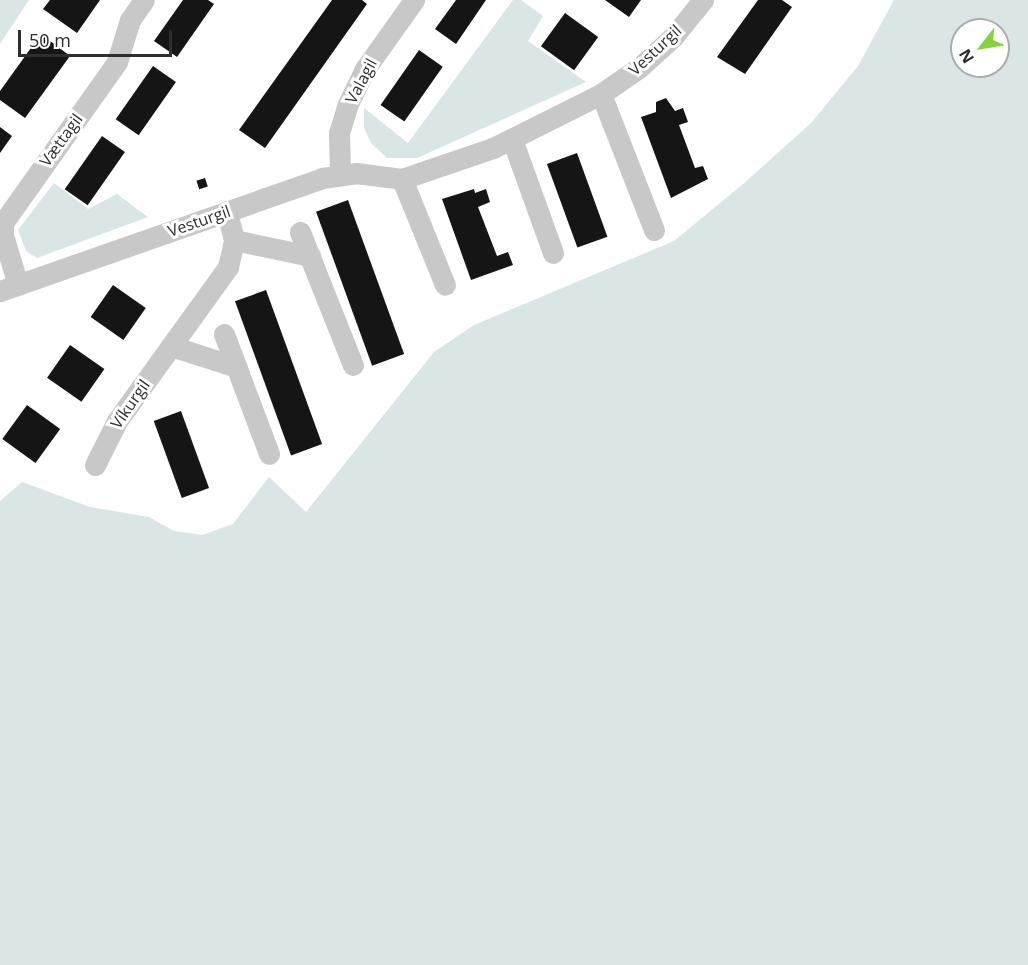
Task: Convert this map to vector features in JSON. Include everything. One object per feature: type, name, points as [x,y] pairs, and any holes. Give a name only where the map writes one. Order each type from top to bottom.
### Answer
[{"type":"street","name":"Vættagil","points":[[9,288],[3,223],[117,62],[130,20],[144,0]]},
{"type":"street","name":"Valagil","points":[[340,173],[339,132],[347,106],[365,69],[414,0]]},
{"type":"street","name":"Vesturgil","points":[[9,288],[340,173],[402,179],[512,139],[602,94],[660,49],[704,0]]},
{"type":"street","points":[[602,94],[654,230]]},
{"type":"street","points":[[512,139],[553,253]]},
{"type":"street","points":[[402,179],[445,285]]},
{"type":"street","name":"Víkurgil","points":[[95,465],[117,421],[228,267],[234,240],[227,211]]},
{"type":"street","points":[[300,232],[353,365]]},
{"type":"street","points":[[234,240],[310,256]]},
{"type":"street","points":[[224,334],[269,454]]},
{"type":"street","points":[[171,346],[237,367]]},
{"type":"shaded area","points":[[0,0],[29,0],[0,44]]},
{"type":"shaded area","points":[[513,0],[521,0],[543,16],[528,41],[586,82],[417,158],[387,158],[371,143],[364,128],[364,108],[408,143]]},
{"type":"shaded area","points":[[894,0],[1028,0],[1028,965],[0,965],[0,501],[22,482],[90,507],[149,517],[174,531],[202,535],[233,524],[269,477],[306,512],[434,352],[474,325],[674,241],[743,184],[811,123],[858,66]]},
{"type":"shaded area","points":[[54,183],[88,209],[117,194],[148,217],[37,258],[26,251],[18,230]]},
{"type":"building","points":[[50,0],[100,0],[77,33],[43,9]]},
{"type":"building","points":[[183,0],[208,0],[214,4],[177,57],[154,41]]},
{"type":"building","points":[[332,0],[362,0],[367,4],[265,148],[239,130]]},
{"type":"building","points":[[456,0],[486,0],[456,44],[435,29]]},
{"type":"building","points":[[605,0],[641,0],[629,17]]},
{"type":"building","points":[[758,0],[782,0],[792,7],[745,74],[717,57]]},
{"type":"building","points":[[565,13],[598,37],[574,70],[541,46]]},
{"type":"building","points":[[41,34],[70,56],[25,118],[0,100],[0,91]]},
{"type":"building","points":[[419,50],[443,67],[404,122],[381,105]]},
{"type":"building","points":[[153,66],[176,82],[139,135],[116,119]]},
{"type":"building","points":[[666,98],[675,111],[683,108],[688,122],[679,125],[695,168],[703,166],[708,179],[671,198],[641,117],[656,112],[656,102]]},
{"type":"building","points":[[0,127],[12,136],[0,153]]},
{"type":"building","points":[[102,136],[125,152],[88,205],[65,189]]},
{"type":"building","points":[[577,153],[607,237],[577,248],[547,164]]},
{"type":"building","points":[[205,178],[208,187],[199,189],[196,181]]},
{"type":"building","points":[[474,189],[475,193],[486,189],[490,202],[478,207],[497,256],[508,252],[513,265],[471,280],[442,199]]},
{"type":"building","points":[[348,200],[404,354],[372,366],[316,212]]},
{"type":"building","points":[[113,285],[146,308],[123,340],[91,317]]},
{"type":"building","points":[[266,290],[322,444],[291,455],[235,301]]},
{"type":"building","points":[[70,345],[104,369],[81,402],[47,378]]},
{"type":"building","points":[[27,405],[60,429],[35,463],[2,439]]},
{"type":"building","points":[[181,411],[209,488],[182,498],[154,421]]}]
